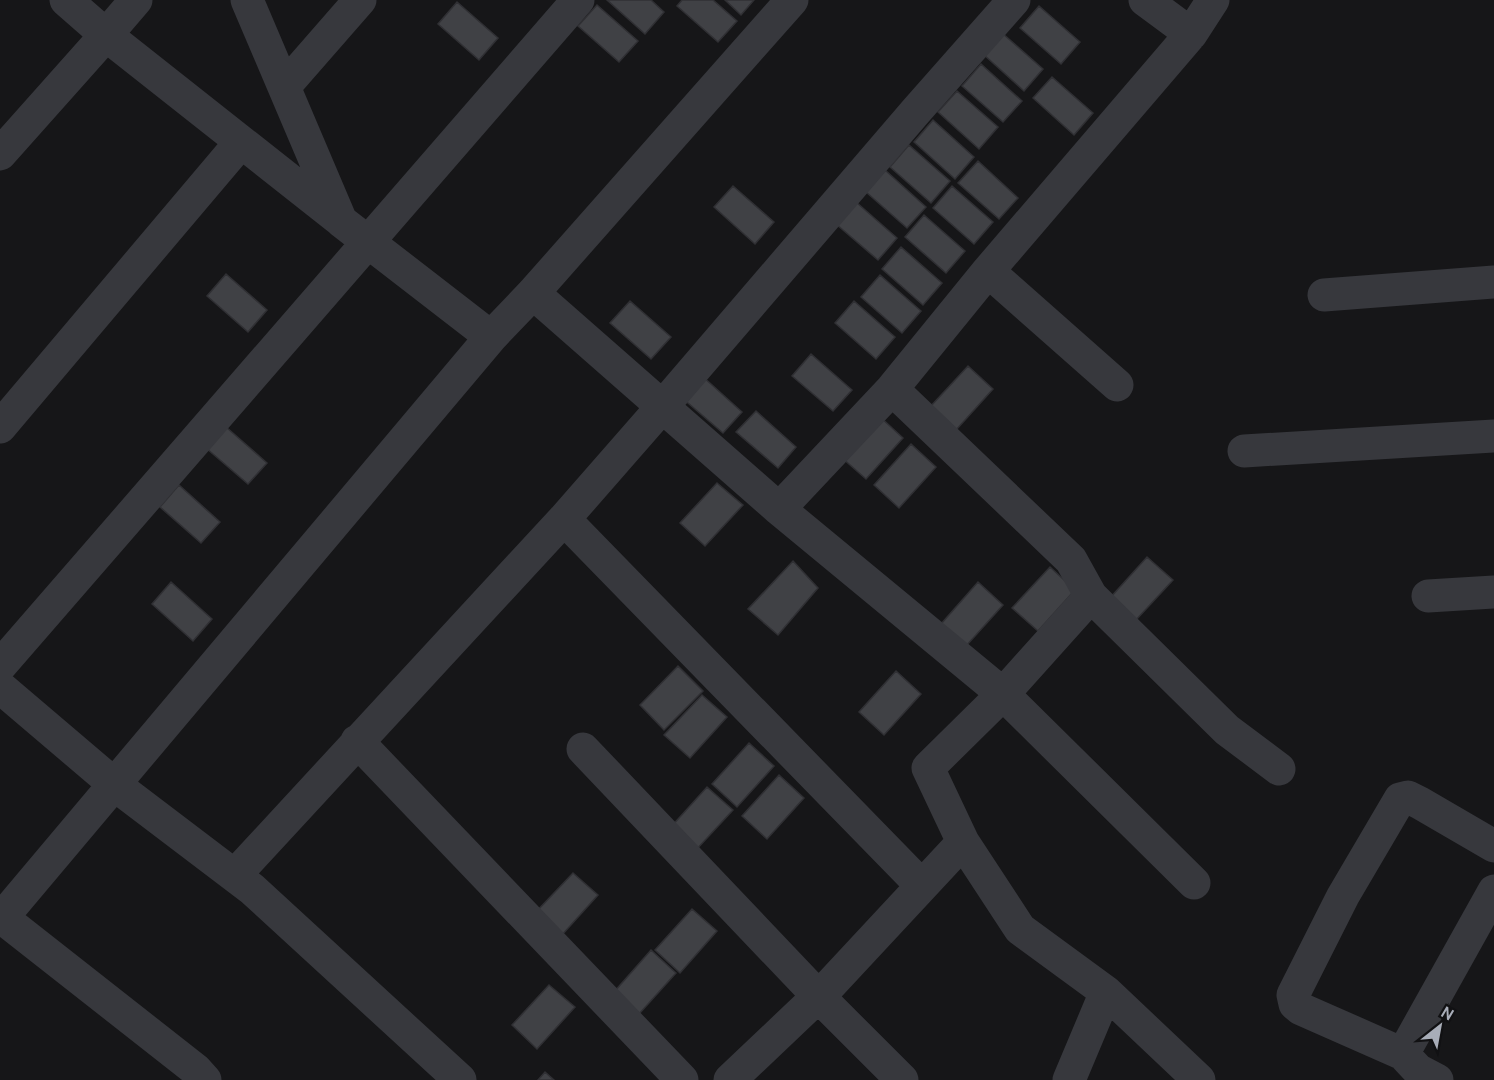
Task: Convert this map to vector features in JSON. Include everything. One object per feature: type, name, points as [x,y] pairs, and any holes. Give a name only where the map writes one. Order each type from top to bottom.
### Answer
[{"type":"street","points":[[66,0],[106,35],[491,337]]},
{"type":"street","points":[[0,154],[136,0]]},
{"type":"street","points":[[247,0],[342,221]]},
{"type":"street","points":[[284,87],[360,0]]},
{"type":"street","points":[[0,666],[578,0]]},
{"type":"street","points":[[205,1080],[196,1070],[1,918],[491,337],[533,293],[792,0]]},
{"type":"street","points":[[235,875],[564,519],[1014,0]]},
{"type":"street","points":[[1145,0],[1191,34]]},
{"type":"street","points":[[779,509],[892,389],[988,271],[1191,34],[1213,0]]},
{"type":"street","points":[[0,427],[241,142]]},
{"type":"street","points":[[988,271],[1117,385]]},
{"type":"street","points":[[1324,295],[1494,282]]},
{"type":"street","points":[[533,293],[779,509],[1003,694],[1194,883]]},
{"type":"street","points":[[892,389],[1071,560],[1091,596],[1227,730],[1279,769]]},
{"type":"street","points":[[1244,451],[1494,436]]},
{"type":"street","points":[[564,519],[922,886]]},
{"type":"street","points":[[1428,596],[1494,592]]},
{"type":"street","points":[[1091,596],[1003,694],[928,768],[963,842],[1020,929],[1106,992],[1199,1080]]},
{"type":"street","points":[[0,687],[115,784],[252,889],[460,1080]]},
{"type":"street","points":[[357,741],[682,1080]]},
{"type":"street","points":[[583,749],[818,996],[902,1080]]},
{"type":"street","points":[[1437,1080],[1418,1070],[1403,1054],[1301,1009],[1295,1004],[1293,995],[1343,896],[1400,799],[1408,797],[1420,803],[1494,846]]},
{"type":"street","points":[[730,1080],[818,996],[963,842]]},
{"type":"street","points":[[1403,1054],[1494,891]]},
{"type":"street","points":[[1069,1080],[1106,992]]},
{"type":"building","points":[[607,0],[651,0],[664,12],[645,34]]},
{"type":"building","points":[[682,0],[713,0],[737,21],[718,42],[677,6]]},
{"type":"building","points":[[725,0],[754,0],[741,15]]},
{"type":"building","points":[[457,2],[498,38],[479,60],[438,24]]},
{"type":"building","points":[[597,5],[638,41],[619,62],[578,26]]},
{"type":"building","points":[[1039,6],[1080,42],[1061,64],[1020,28]]},
{"type":"building","points":[[1002,33],[1043,69],[1024,91],[983,54]]},
{"type":"building","points":[[981,64],[1022,101],[1003,122],[962,86]]},
{"type":"building","points":[[1052,77],[1093,113],[1074,135],[1033,98]]},
{"type":"building","points":[[957,91],[998,127],[979,149],[938,112]]},
{"type":"building","points":[[933,120],[974,157],[955,179],[914,142]]},
{"type":"building","points":[[909,145],[950,181],[931,203],[890,167]]},
{"type":"building","points":[[978,161],[1018,198],[999,219],[958,183]]},
{"type":"building","points":[[885,170],[926,207],[907,228],[866,192]]},
{"type":"building","points":[[733,186],[774,222],[755,244],[714,207]]},
{"type":"building","points":[[952,186],[993,222],[974,244],[933,208]]},
{"type":"building","points":[[856,202],[897,238],[878,260],[836,224]]},
{"type":"building","points":[[924,215],[965,251],[946,273],[905,237]]},
{"type":"building","points":[[901,247],[942,283],[923,305],[882,269]]},
{"type":"building","points":[[226,274],[267,310],[248,332],[207,296]]},
{"type":"building","points":[[880,275],[921,311],[902,333],[861,297]]},
{"type":"building","points":[[630,301],[671,337],[651,359],[610,323]]},
{"type":"building","points":[[854,301],[895,337],[876,359],[835,323]]},
{"type":"building","points":[[811,354],[852,390],[833,411],[792,376]]},
{"type":"building","points":[[968,366],[993,389],[956,430],[930,407]]},
{"type":"building","points":[[701,375],[742,412],[723,433],[681,397]]},
{"type":"building","points":[[756,411],[796,447],[778,468],[736,432]]},
{"type":"building","points":[[878,415],[903,438],[866,479],[841,457]]},
{"type":"building","points":[[226,427],[267,463],[248,484],[206,448]]},
{"type":"building","points":[[911,444],[936,467],[899,508],[874,485]]},
{"type":"building","points":[[717,483],[743,505],[705,546],[680,523]]},
{"type":"building","points":[[179,485],[220,522],[201,543],[160,507]]},
{"type":"building","points":[[1147,557],[1173,580],[1135,621],[1110,598]]},
{"type":"building","points":[[793,561],[818,588],[778,635],[748,609]]},
{"type":"building","points":[[1050,567],[1075,590],[1038,631],[1012,608]]},
{"type":"building","points":[[171,582],[212,619],[193,641],[152,604]]},
{"type":"building","points":[[978,582],[1003,605],[966,646],[941,624]]},
{"type":"building","points":[[678,666],[703,691],[664,730],[640,705]]},
{"type":"building","points":[[896,671],[921,694],[884,735],[859,712]]},
{"type":"building","points":[[702,695],[727,717],[690,758],[664,735]]},
{"type":"building","points":[[749,743],[774,766],[737,807],[712,784]]},
{"type":"building","points":[[779,775],[804,798],[767,839],[742,816]]},
{"type":"building","points":[[707,787],[733,810],[695,851],[670,828]]},
{"type":"building","points":[[573,873],[598,895],[561,936],[535,913]]},
{"type":"building","points":[[692,909],[717,931],[680,973],[655,950]]},
{"type":"building","points":[[651,950],[676,973],[639,1014],[614,992]]},
{"type":"building","points":[[549,985],[575,1007],[537,1049],[512,1025]]},
{"type":"building","points":[[545,1072],[554,1080],[538,1080]]}]
